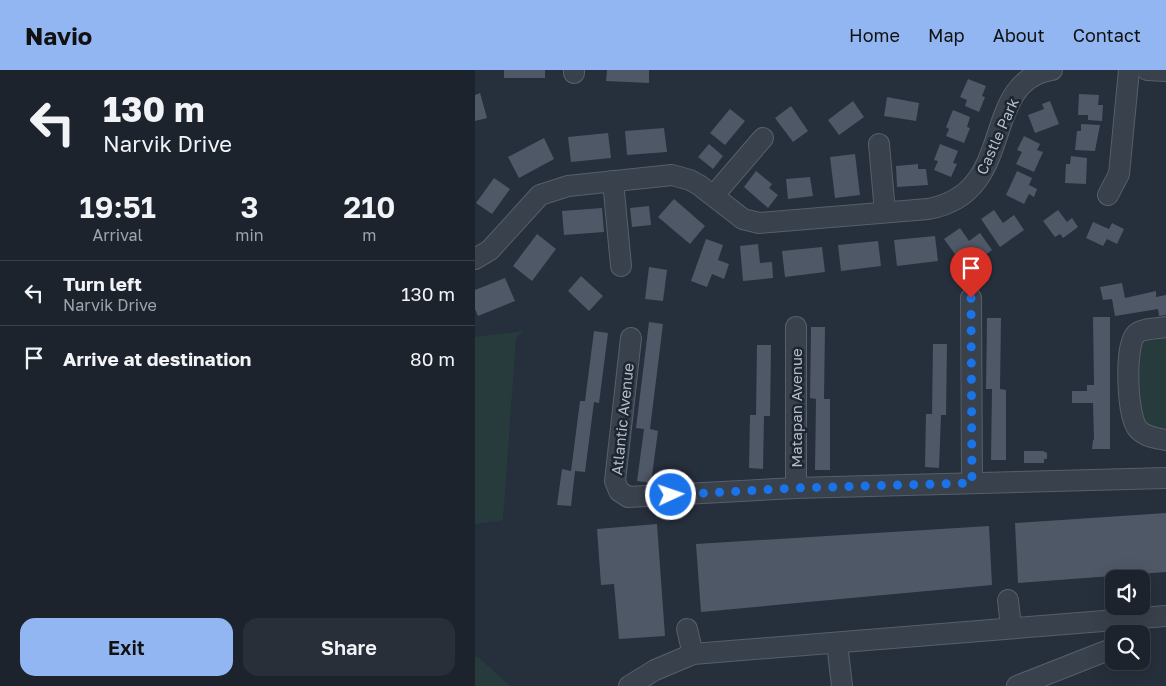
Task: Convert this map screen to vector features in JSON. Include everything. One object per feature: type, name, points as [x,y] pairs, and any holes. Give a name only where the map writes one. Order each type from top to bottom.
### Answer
[{"type":"street","name":"Castle Park","points":[[475,259],[490,250],[540,195],[567,186],[672,175],[690,180],[714,196],[736,215],[759,222],[771,223],[938,207],[956,200],[969,190],[987,165],[1004,116],[1013,97],[1033,77],[1052,70]]},
{"type":"street","points":[[1108,195],[1119,174],[1129,70]]},
{"type":"street","points":[[1147,70],[1166,71]]},
{"type":"street","points":[[714,196],[763,138]]},
{"type":"street","points":[[879,144],[885,212]]},
{"type":"street","points":[[613,181],[621,266]]},
{"type":"street","points":[[971,298],[972,483]]},
{"type":"street","name":"Matapan Avenue","points":[[796,328],[796,488]]},
{"type":"street","points":[[1166,328],[1143,330],[1135,334],[1131,344],[1129,369],[1130,409],[1134,424],[1143,434],[1166,440]]},
{"type":"street","name":"Atlantic Avenue","points":[[631,338],[615,481],[619,491],[625,496],[636,498],[796,488]]},
{"type":"street","points":[[796,488],[1166,478]]},
{"type":"street","points":[[1008,600],[1011,627]]},
{"type":"street","points":[[629,686],[655,670],[693,654],[1166,616]]},
{"type":"street","points":[[687,629],[693,654]]},
{"type":"street","points":[[837,642],[842,686]]},
{"type":"street","points":[[1017,686],[1105,651]]},
{"type":"green space","points":[[523,331],[516,338],[503,520],[475,524],[475,337]]},
{"type":"green space","points":[[1150,337],[1166,337],[1166,432],[1151,431],[1137,420],[1139,341]]},
{"type":"green space","points":[[475,656],[478,657],[510,686],[475,686]]},
{"type":"building","points":[[504,70],[545,70],[545,78],[504,78]]},
{"type":"building","points":[[607,70],[649,70],[649,83],[606,81]]},
{"type":"building","points":[[968,79],[986,86],[982,96],[985,97],[979,112],[965,106],[967,100],[960,97]]},
{"type":"building","points":[[480,93],[487,118],[475,121],[475,95]]},
{"type":"building","points":[[1079,94],[1099,95],[1098,105],[1103,105],[1102,121],[1088,120],[1088,115],[1078,115]]},
{"type":"building","points":[[887,97],[919,103],[916,121],[884,116]]},
{"type":"building","points":[[853,101],[864,117],[839,135],[828,120]]},
{"type":"building","points":[[1050,101],[1059,124],[1035,133],[1028,115],[1044,109],[1042,104]]},
{"type":"building","points":[[791,106],[808,131],[793,142],[775,118]]},
{"type":"building","points":[[730,109],[745,121],[725,145],[710,133]]},
{"type":"building","points":[[953,110],[970,117],[967,127],[970,128],[964,143],[946,136],[949,129],[946,127]]},
{"type":"building","points":[[1081,124],[1100,125],[1095,151],[1075,150],[1077,131],[1081,131]]},
{"type":"building","points":[[664,128],[667,152],[627,155],[625,131]]},
{"type":"building","points":[[608,133],[611,158],[571,162],[568,137]]},
{"type":"building","points":[[1024,136],[1040,144],[1037,150],[1043,152],[1034,172],[1016,164],[1022,152],[1017,150]]},
{"type":"building","points":[[544,138],[554,159],[519,178],[508,157]]},
{"type":"building","points":[[709,144],[723,156],[713,169],[698,157]]},
{"type":"building","points":[[940,144],[958,151],[953,163],[957,164],[951,177],[934,170],[938,161],[934,160]]},
{"type":"building","points":[[855,154],[860,195],[835,198],[830,157]]},
{"type":"building","points":[[1071,156],[1087,158],[1086,184],[1065,183],[1066,164],[1070,164]]},
{"type":"building","points":[[918,164],[918,169],[926,169],[928,185],[897,187],[896,166]]},
{"type":"building","points":[[756,171],[772,184],[769,188],[778,195],[768,208],[744,187]]},
{"type":"building","points":[[1017,171],[1032,178],[1029,185],[1037,189],[1034,197],[1029,194],[1024,204],[1006,195]]},
{"type":"building","points":[[810,177],[813,196],[788,199],[786,179]]},
{"type":"building","points":[[494,178],[510,189],[492,214],[476,203]]},
{"type":"building","points":[[674,199],[705,226],[690,244],[658,217]]},
{"type":"building","points":[[649,206],[651,225],[632,227],[630,208]]},
{"type":"building","points":[[602,208],[604,232],[564,235],[562,211]]},
{"type":"building","points":[[994,210],[1003,223],[1014,215],[1024,230],[1000,247],[981,219]]},
{"type":"building","points":[[1058,210],[1067,222],[1072,218],[1078,227],[1063,238],[1060,234],[1055,237],[1043,221]]},
{"type":"building","points":[[1093,222],[1109,229],[1112,223],[1124,229],[1117,244],[1107,239],[1103,246],[1086,238]]},
{"type":"building","points":[[960,228],[969,241],[980,233],[992,250],[966,269],[944,239]]},
{"type":"building","points":[[537,234],[556,249],[532,281],[513,266]]},
{"type":"building","points":[[935,236],[938,261],[897,266],[894,240]]},
{"type":"building","points":[[706,239],[723,245],[718,260],[729,264],[724,279],[712,274],[707,287],[691,281]]},
{"type":"building","points":[[878,241],[881,266],[841,271],[838,245]]},
{"type":"building","points":[[758,244],[760,263],[772,262],[773,278],[743,281],[740,246]]},
{"type":"building","points":[[822,247],[825,272],[785,277],[782,251]]},
{"type":"building","points":[[649,267],[667,270],[663,301],[645,299]]},
{"type":"building","points":[[581,276],[603,296],[589,311],[568,291]]},
{"type":"building","points":[[505,278],[515,301],[478,316],[475,309],[475,290]]},
{"type":"building","points":[[1122,283],[1125,298],[1156,291],[1156,297],[1166,295],[1166,315],[1159,316],[1158,309],[1115,316],[1112,299],[1103,300],[1100,287]]},
{"type":"building","points":[[1093,317],[1110,317],[1110,449],[1092,449],[1094,440],[1093,403],[1072,403],[1072,391],[1087,391],[1087,385],[1094,385]]},
{"type":"building","points":[[987,318],[1001,318],[1000,389],[1006,390],[1006,460],[991,460],[992,389],[986,389]]},
{"type":"building","points":[[649,322],[663,324],[650,429],[658,431],[651,483],[637,481],[644,429],[636,428]]},
{"type":"building","points":[[811,327],[825,327],[824,399],[830,399],[830,470],[815,470],[816,399],[810,398]]},
{"type":"building","points":[[594,331],[608,333],[599,403],[594,402],[585,472],[575,471],[571,506],[557,505],[562,469],[571,471],[580,401],[585,401]]},
{"type":"building","points":[[933,344],[947,344],[946,415],[941,415],[939,468],[925,467],[926,414],[932,414]]},
{"type":"building","points":[[757,345],[771,345],[770,416],[764,416],[763,469],[749,468],[750,415],[756,415]]},
{"type":"building","points":[[1024,451],[1043,451],[1047,453],[1047,459],[1044,459],[1044,463],[1024,463]]},
{"type":"building","points":[[1166,513],[1166,572],[1150,573],[1150,570],[1105,570],[1105,577],[1018,583],[1015,523]]},
{"type":"building","points":[[657,524],[665,636],[619,639],[614,584],[601,585],[597,529]]},
{"type":"building","points":[[989,526],[992,585],[701,612],[696,544]]},
{"type":"route","points":[[671,495],[796,488],[972,483],[971,298]]}]
